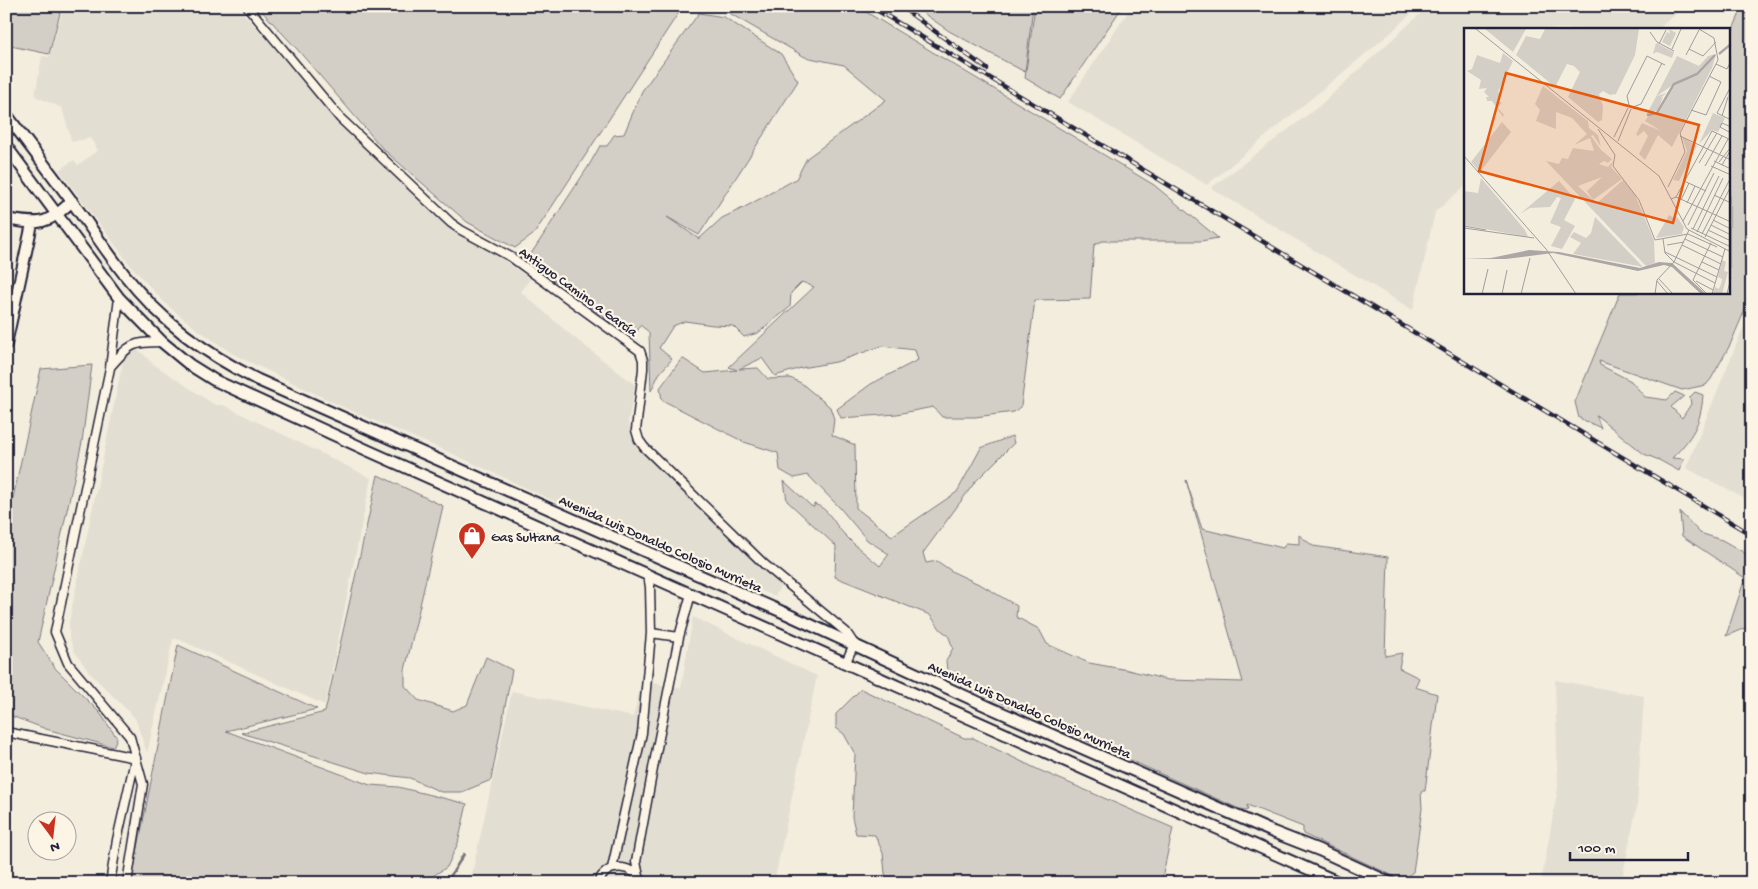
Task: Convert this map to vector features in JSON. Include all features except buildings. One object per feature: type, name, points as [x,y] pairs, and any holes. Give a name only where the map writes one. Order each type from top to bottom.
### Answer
[{"type":"main road","name":"Avenida Luis Donaldo Colosio Murrieta","points":[[6,114],[124,274],[151,305],[176,328],[225,364],[854,644],[1008,715],[1391,883]]},
{"type":"main road","points":[[6,146],[119,298],[162,342],[190,365],[214,380],[1340,883]]},
{"type":"main road","points":[[6,219],[32,224],[45,221],[57,215],[72,201]]},
{"type":"main road","points":[[6,344],[32,224]]},
{"type":"main road","points":[[297,418],[305,401]]},
{"type":"street","name":"Antiguo Camino a García","points":[[247,6],[340,118],[451,223],[511,257],[640,350],[643,369],[636,430],[639,440],[644,447],[764,564],[846,632],[854,644]]},
{"type":"street","points":[[119,298],[110,368],[55,632],[68,663],[130,737],[143,784],[127,883]]},
{"type":"street","points":[[110,368],[125,350],[135,343],[162,342]]},
{"type":"street","points":[[612,868],[642,733],[651,634],[648,575]]},
{"type":"street","points":[[641,879],[636,862],[679,638],[691,594]]},
{"type":"street","points":[[651,634],[679,638]]},
{"type":"street","points":[[846,662],[854,644]]},
{"type":"street","points":[[6,732],[136,758]]},
{"type":"street","points":[[110,883],[117,840],[136,758]]},
{"type":"street","points":[[598,883],[605,872],[612,868],[627,868],[641,879]]},
{"type":"shaded area","points":[[6,6],[62,6],[49,54],[6,45]]},
{"type":"shaded area","points":[[64,6],[237,6],[374,158],[456,233],[484,245],[530,279],[521,292],[571,335],[635,385],[628,422],[638,449],[782,583],[775,596],[745,585],[567,507],[453,454],[345,408],[233,354],[194,327],[166,304],[131,266],[59,170],[74,160],[78,165],[98,150],[90,138],[72,142],[62,108],[35,96],[42,56],[49,57]]},
{"type":"shaded area","points":[[257,6],[683,6],[534,234],[515,248],[467,222],[383,149],[297,49]]},
{"type":"shaded area","points":[[717,6],[856,6],[1154,185],[1218,238],[1201,241],[1102,241],[1094,245],[1090,299],[1035,300],[1021,406],[1014,412],[975,417],[942,417],[933,407],[897,414],[841,418],[837,409],[871,384],[918,360],[915,350],[882,346],[836,362],[801,368],[775,376],[762,358],[739,369],[758,368],[768,379],[790,378],[801,383],[830,407],[834,419],[832,435],[855,445],[856,508],[892,536],[957,492],[981,448],[1012,436],[1014,443],[975,482],[923,553],[926,563],[937,561],[953,572],[983,586],[1017,606],[1016,617],[1039,629],[1047,644],[1089,663],[1168,680],[1243,682],[1186,480],[1202,529],[1283,548],[1286,543],[1299,544],[1299,535],[1313,546],[1388,557],[1385,656],[1402,653],[1399,668],[1419,678],[1415,687],[1437,694],[1425,791],[1421,791],[1422,809],[1413,872],[1402,880],[1303,834],[1303,827],[1247,805],[1248,810],[1244,811],[971,689],[947,670],[946,661],[953,648],[948,635],[941,630],[930,615],[835,577],[836,546],[787,501],[784,481],[811,506],[814,507],[814,504],[824,509],[840,530],[880,566],[889,554],[867,540],[840,508],[808,475],[794,478],[780,470],[778,453],[744,442],[662,400],[660,388],[682,358],[705,373],[737,370],[729,367],[814,287],[802,282],[791,293],[790,307],[758,333],[744,337],[733,326],[685,321],[673,326],[659,348],[672,359],[659,374],[651,391],[649,332],[640,325],[637,332],[624,332],[527,260],[600,146],[607,146],[614,135],[624,134],[642,91],[699,13],[724,17],[781,54],[798,81],[699,235],[667,217],[699,239],[722,218],[796,179],[807,158],[886,100],[844,65],[805,57]]},
{"type":"shaded area","points":[[913,6],[1033,6],[1025,72],[949,31]]},
{"type":"shaded area","points":[[1035,6],[1123,6],[1060,99],[1025,78]]},
{"type":"shaded area","points":[[1132,6],[1419,6],[1388,35],[1207,185],[1068,102]]},
{"type":"shaded area","points":[[1429,6],[1685,6],[1659,28],[1464,28],[1464,187],[1435,212],[1413,310],[1211,188],[1318,107]]},
{"type":"shaded area","points":[[1743,6],[1752,6],[1752,293],[1730,345],[1706,385],[1682,390],[1599,361],[1600,365],[1631,381],[1645,397],[1667,400],[1675,392],[1684,396],[1671,407],[1682,418],[1691,404],[1690,397],[1695,392],[1703,395],[1698,422],[1685,444],[1672,458],[1684,459],[1679,471],[1644,454],[1596,415],[1601,428],[1579,418],[1575,402],[1620,294],[1730,294],[1730,37]]},
{"type":"shaded area","points":[[1752,306],[1752,502],[1686,468]]},
{"type":"shaded area","points":[[140,351],[152,363],[215,405],[223,405],[371,478],[325,705],[178,639],[173,639],[147,753],[135,718],[89,672],[75,652],[69,637],[69,622],[123,361],[126,352]]},
{"type":"shaded area","points":[[92,365],[82,442],[38,642],[55,668],[100,713],[117,738],[113,747],[46,729],[6,714],[6,530],[41,369]]},
{"type":"shaded area","points":[[378,475],[443,506],[405,670],[405,686],[418,700],[453,711],[467,705],[486,657],[512,670],[491,780],[462,792],[441,792],[410,778],[369,773],[241,733],[325,712]]},
{"type":"shaded area","points":[[1680,512],[1700,533],[1722,540],[1752,557],[1752,625],[1726,636],[1745,578],[1682,536]]},
{"type":"shaded area","points":[[693,617],[817,676],[774,883],[470,883],[512,691],[633,717],[642,681],[681,688]]},
{"type":"shaded area","points":[[178,645],[317,709],[226,731],[370,785],[398,787],[467,804],[458,843],[447,867],[423,882],[397,880],[392,883],[131,883]]},
{"type":"shaded area","points":[[1555,680],[1644,696],[1637,806],[1621,883],[1541,883],[1558,787]]},
{"type":"shaded area","points":[[861,689],[964,738],[973,738],[1039,770],[1173,828],[1161,883],[886,883],[883,853],[875,835],[856,834],[852,817],[855,754],[844,734],[836,728],[836,714]]},
{"type":"shaded area","points":[[1752,819],[1752,860],[1746,838]]},
{"type":"waterway","points":[[438,883],[450,877],[464,854]]},
{"type":"railway","points":[[870,6],[1752,535]]},
{"type":"railway","points":[[900,6],[987,69]]},
{"type":"place","name":"Gas Sultana","points":[[472,560]]}]
